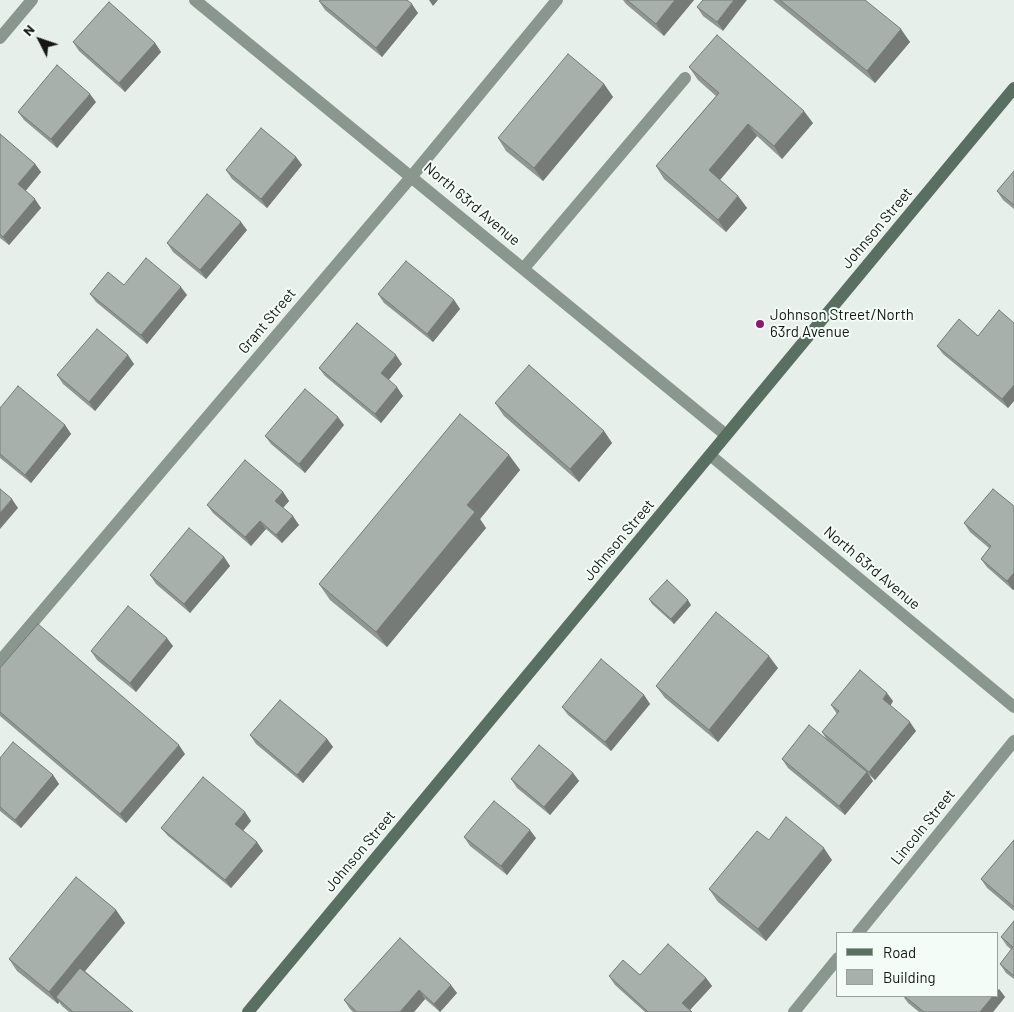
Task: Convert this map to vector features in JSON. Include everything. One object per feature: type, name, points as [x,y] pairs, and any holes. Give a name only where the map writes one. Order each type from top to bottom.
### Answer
[{"type":"street","points":[[0,38],[32,0]]},
{"type":"street","name":"North 63rd Avenue","points":[[195,0],[726,435]]},
{"type":"street","name":"Grant Street","points":[[0,662],[412,176],[557,0]]},
{"type":"street","points":[[524,268],[685,78]]},
{"type":"street","name":"Johnson Street","points":[[248,1012],[1014,88]]},
{"type":"street","name":"North 63rd Avenue","points":[[710,455],[1014,707]]},
{"type":"street","name":"Lincoln Street","points":[[859,932],[1014,741]]},
{"type":"street","points":[[794,1012],[836,960]]},
{"type":"building","points":[[407,0],[412,4],[376,48],[319,1]]},
{"type":"building","points":[[627,0],[675,0],[656,24]]},
{"type":"building","points":[[703,0],[734,0],[717,22],[697,7]]},
{"type":"building","points":[[780,0],[865,0],[901,29],[867,71]]},
{"type":"building","points":[[109,2],[155,43],[119,83],[73,42]]},
{"type":"building","points":[[717,35],[804,111],[774,146],[748,124],[709,170],[738,196],[718,220],[656,166],[719,93],[689,67]]},
{"type":"building","points":[[568,54],[604,84],[534,168],[498,138]]},
{"type":"building","points":[[57,65],[90,94],[51,139],[18,112]]},
{"type":"building","points":[[261,128],[296,157],[261,199],[226,170]]},
{"type":"building","points":[[0,134],[35,164],[18,184],[35,199],[3,237],[0,234]]},
{"type":"building","points":[[1014,171],[1014,205],[997,191]]},
{"type":"building","points":[[207,194],[241,222],[200,270],[167,243]]},
{"type":"building","points":[[146,258],[181,287],[141,335],[90,294],[108,272],[124,285]]},
{"type":"building","points":[[406,261],[454,300],[427,334],[378,294]]},
{"type":"building","points":[[999,310],[1014,323],[1014,385],[1002,399],[937,346],[959,319],[978,336]]},
{"type":"building","points":[[357,323],[396,355],[381,373],[397,387],[375,414],[319,368]]},
{"type":"building","points":[[97,329],[128,355],[89,402],[57,375]]},
{"type":"building","points":[[529,365],[604,431],[570,469],[495,403]]},
{"type":"building","points":[[18,386],[65,425],[25,475],[0,454],[0,408]]},
{"type":"building","points":[[305,389],[338,417],[299,464],[265,436]]},
{"type":"building","points":[[460,414],[509,455],[467,505],[475,512],[376,632],[319,584]]},
{"type":"building","points":[[245,460],[283,492],[275,501],[293,516],[276,535],[260,521],[245,537],[207,505]]},
{"type":"building","points":[[0,489],[12,499],[0,513]]},
{"type":"building","points":[[993,489],[1014,506],[1014,573],[1007,581],[981,559],[991,546],[964,523]]},
{"type":"building","points":[[189,528],[224,557],[184,604],[150,575]]},
{"type":"building","points":[[667,580],[688,600],[671,619],[649,599]]},
{"type":"building","points":[[128,606],[167,638],[130,683],[91,651]]},
{"type":"building","points":[[716,612],[769,656],[709,730],[656,686]]},
{"type":"building","points":[[38,624],[179,745],[120,814],[0,712],[0,668]]},
{"type":"building","points":[[601,659],[644,695],[605,742],[562,707]]},
{"type":"building","points":[[860,670],[887,693],[883,699],[910,722],[869,772],[822,732],[839,711],[831,705]]},
{"type":"building","points":[[280,700],[327,739],[297,775],[250,735]]},
{"type":"building","points":[[809,725],[867,772],[839,806],[782,759]]},
{"type":"building","points":[[13,742],[53,775],[15,820],[0,807],[0,758]]},
{"type":"building","points":[[539,745],[573,773],[544,807],[511,779]]},
{"type":"building","points":[[203,777],[245,812],[235,824],[257,842],[225,880],[161,828]]},
{"type":"building","points":[[494,801],[530,830],[501,866],[464,837]]},
{"type":"building","points":[[786,817],[824,848],[758,929],[709,889],[757,831],[769,840]]},
{"type":"building","points":[[1014,840],[1014,907],[981,879]]},
{"type":"building","points":[[76,877],[116,910],[49,992],[9,959]]},
{"type":"building","points":[[1014,921],[1014,976],[1000,964],[1013,947],[1001,937]]},
{"type":"building","points":[[400,938],[451,985],[434,1004],[419,990],[400,1012],[357,1012],[344,1000]]},
{"type":"building","points":[[668,944],[706,978],[682,1003],[692,1012],[648,1012],[609,976],[623,960],[640,975]]},
{"type":"building","points":[[80,968],[133,1012],[73,1012],[56,997]]},
{"type":"building","points":[[905,997],[992,997],[980,1012],[924,1012]]},
{"type":"place","name":"Johnson Street/North 63rd Avenue","points":[[760,324]]}]
